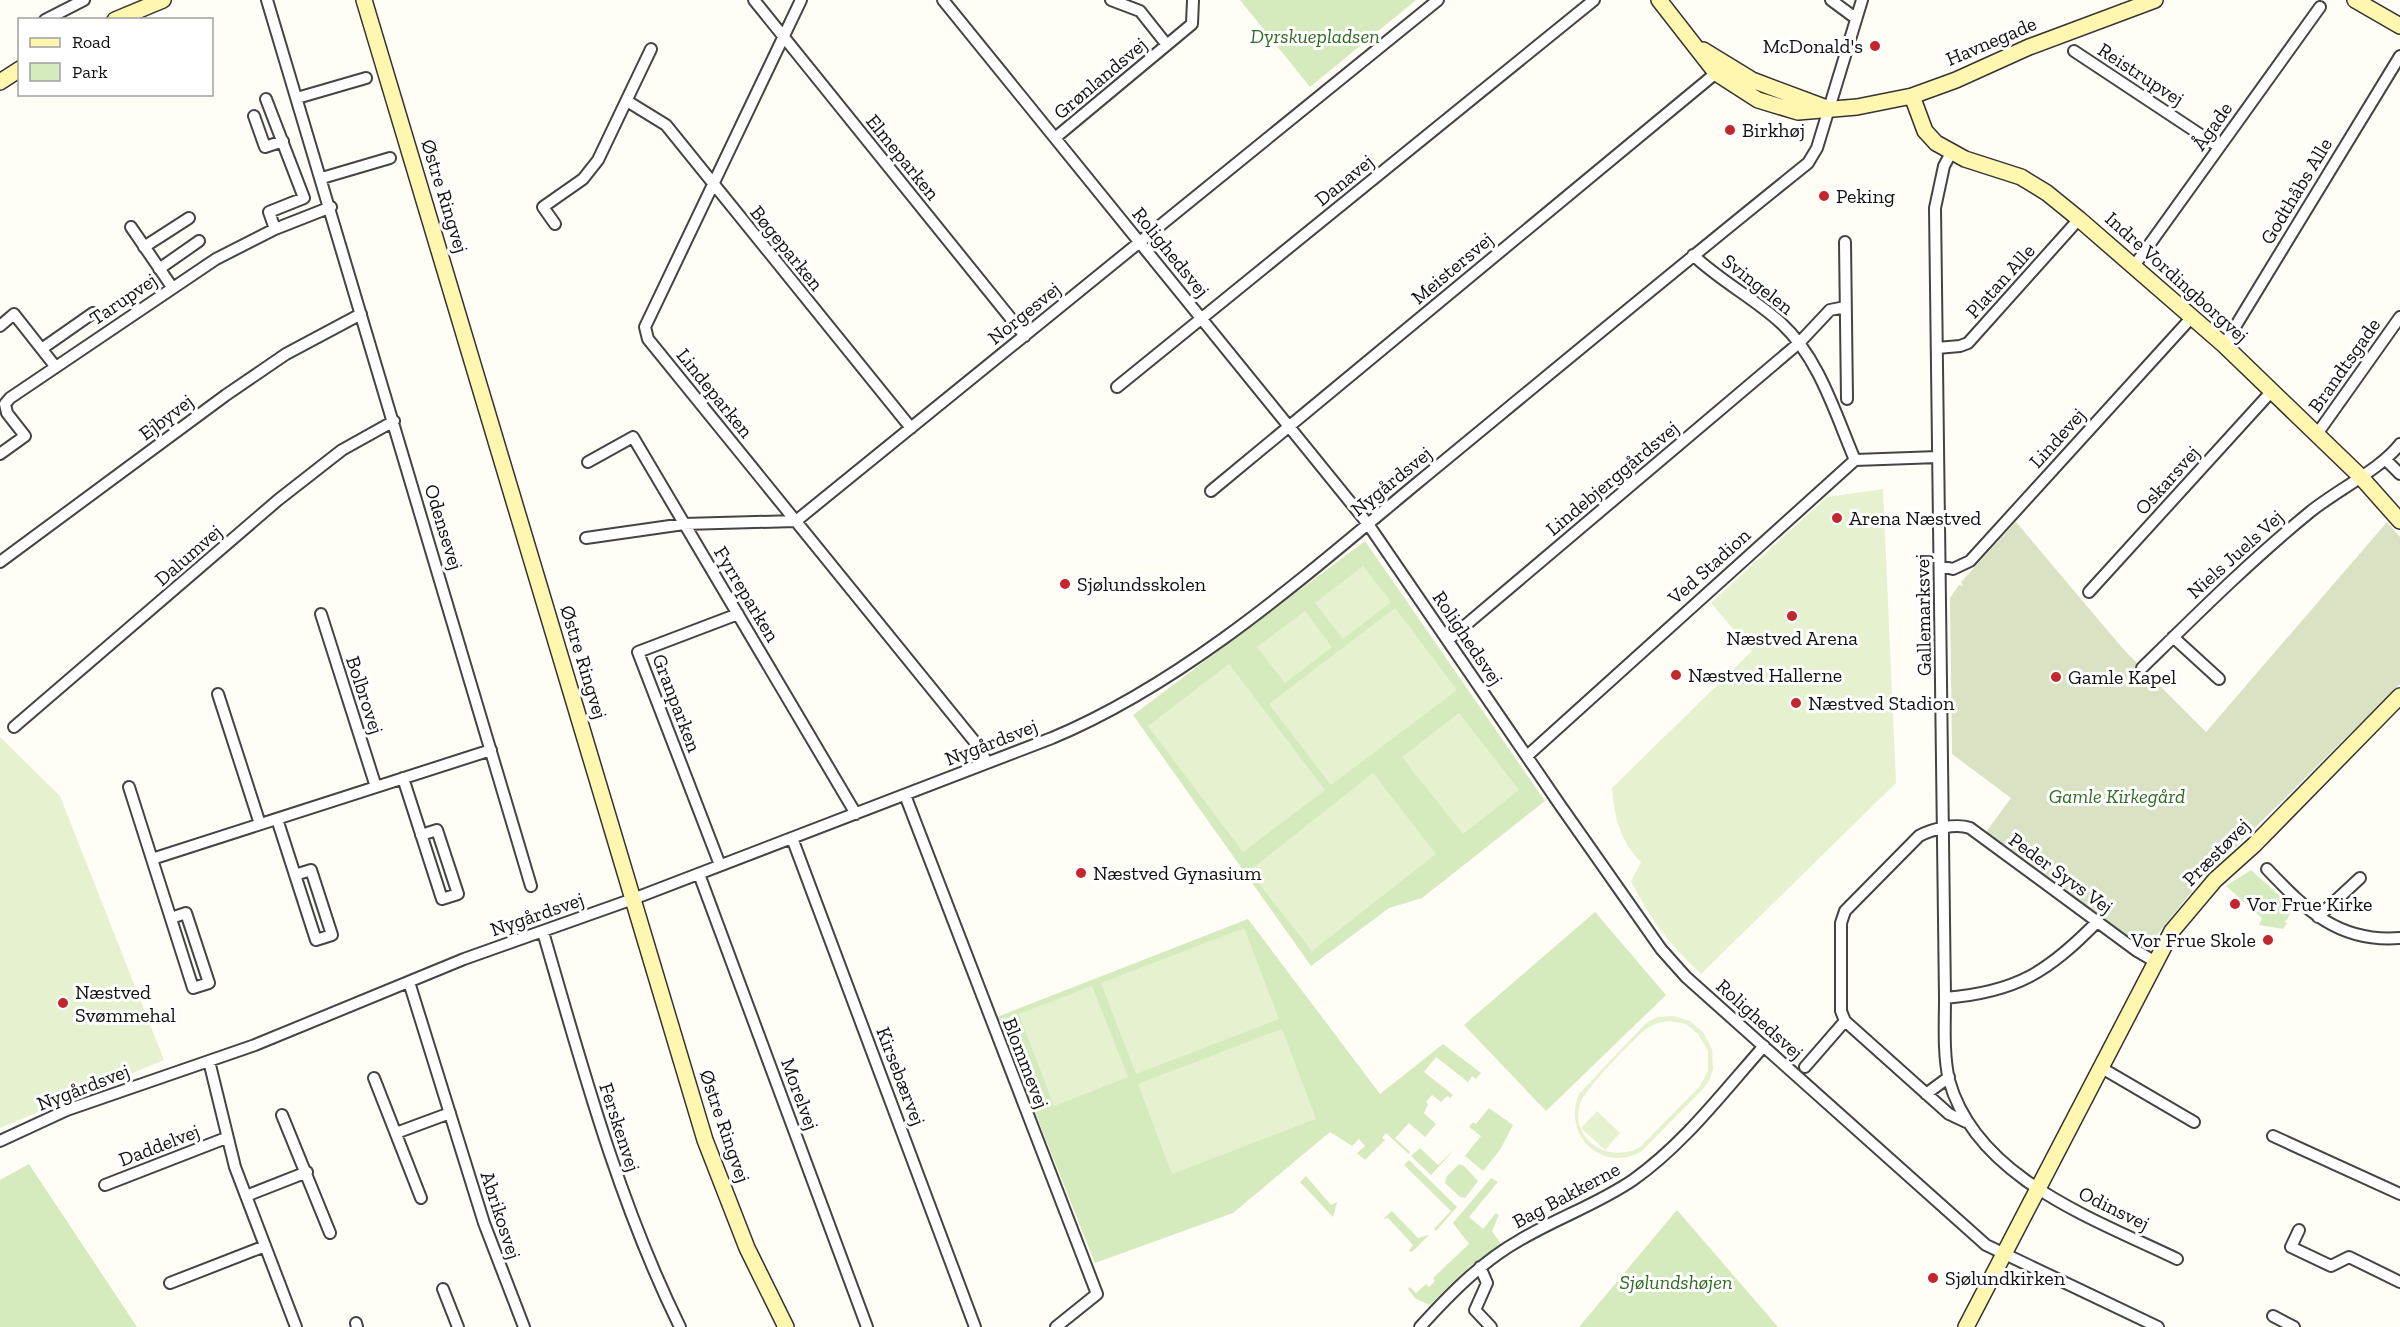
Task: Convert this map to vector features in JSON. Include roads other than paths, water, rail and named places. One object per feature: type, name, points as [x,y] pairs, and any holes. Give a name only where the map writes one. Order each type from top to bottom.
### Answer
[{"type":"street","points":[[49,18],[84,0]]},
{"type":"street","points":[[120,18],[163,0]]},
{"type":"street","name":"Odensevej","points":[[267,0],[331,207],[531,886]]},
{"type":"street","name":"Østre Ringvej","points":[[364,0],[705,1140],[747,1248],[786,1327]]},
{"type":"street","name":"Elmeparken","points":[[754,0],[1025,336]]},
{"type":"street","name":"Lindeparken","points":[[801,0],[645,327],[648,339],[979,747],[987,763]]},
{"type":"street","name":"Rolighedsvej","points":[[943,0],[1368,524],[1661,949],[1686,977],[1986,1245],[2003,1254]]},
{"type":"street","name":"Grønlandsvej","points":[[1111,0],[1140,11],[1167,45]]},
{"type":"street","name":"Grønlandsvej","points":[[1055,138],[1192,24],[1193,0]]},
{"type":"street","name":"Norgesvej","points":[[796,521],[1438,0]]},
{"type":"street","name":"Danavej","points":[[1117,387],[1594,0]]},
{"type":"street","points":[[1659,0],[1698,46],[1716,73]]},
{"type":"street","points":[[1831,0],[1854,17]]},
{"type":"street","name":"Nygårdsvej","points":[[0,1141],[67,1110],[209,1062],[464,959],[633,899],[1077,727],[1199,656],[1368,524],[1693,255],[1808,163],[1817,148],[1830,109],[1854,17],[1862,0]]},
{"type":"street","name":"Havnegade","points":[[1716,73],[1758,100],[1776,107],[1798,112],[1857,107],[1912,96],[1956,80],[2029,47],[2155,0]]},
{"type":"street","points":[[2355,0],[2400,26]]},
{"type":"street","name":"Ågade","points":[[2134,266],[2320,7]]},
{"type":"street","points":[[1698,46],[1752,80],[1830,109]]},
{"type":"street","points":[[555,224],[543,207],[583,179],[598,160],[651,49]]},
{"type":"street","name":"Reistrupvej","points":[[2074,51],[2219,147]]},
{"type":"street","name":"Godthåbs Alle","points":[[2224,345],[2400,56]]},
{"type":"street","points":[[0,82],[18,70]]},
{"type":"street","name":"Meistersvej","points":[[1211,491],[1716,73]]},
{"type":"street","points":[[297,98],[366,78]]},
{"type":"street","name":"Indre Vordingborgvej","points":[[1912,96],[1926,131],[1936,143],[1951,153],[2021,177],[2047,193],[2079,219],[2224,345],[2360,476],[2400,521]]},
{"type":"street","points":[[266,99],[304,198],[269,212],[275,229]]},
{"type":"street","name":"Bøgeparken","points":[[627,101],[666,125],[713,186],[911,428]]},
{"type":"street","points":[[254,116],[266,147],[283,141]]},
{"type":"street","name":"Gallemarksvej","points":[[1951,153],[1944,165],[1935,208],[1945,998],[1949,1077],[1966,1122],[1983,1144],[2036,1189]]},
{"type":"street","points":[[322,178],[390,158]]},
{"type":"street","name":"Tarupvej","points":[[0,454],[25,436],[7,413],[5,404],[55,366],[216,259],[275,229],[331,207]]},
{"type":"street","points":[[144,247],[189,218]]},
{"type":"street","name":"Platan Alle","points":[[1937,348],[1968,343],[2079,219]]},
{"type":"street","points":[[131,227],[172,287]]},
{"type":"street","points":[[159,269],[199,241]]},
{"type":"street","points":[[1845,242],[1847,399]]},
{"type":"street","name":"Svingelen","points":[[1693,255],[1708,270],[1770,314],[1799,343],[1816,370],[1855,460]]},
{"type":"street","name":"Svingelen","points":[[1799,343],[1830,310],[1845,307]]},
{"type":"street","points":[[43,348],[93,313]]},
{"type":"street","points":[[0,326],[14,314],[55,366]]},
{"type":"street","name":"Ejbyvej","points":[[0,562],[226,394],[286,354],[361,314]]},
{"type":"street","name":"Lindevej","points":[[1940,567],[1953,569],[1970,561],[2192,317]]},
{"type":"street","name":"Brandtsgade","points":[[2317,434],[2400,317]]},
{"type":"street","name":"Lindebjerggårdsvej","points":[[1448,640],[1799,343]]},
{"type":"street","name":"Oskarsvej","points":[[2089,592],[2271,392]]},
{"type":"street","name":"Dalumvej","points":[[14,727],[278,500],[342,450],[394,422]]},
{"type":"street","name":"Fyrreparken","points":[[588,462],[633,437],[856,814]]},
{"type":"street","points":[[2400,444],[2387,461],[2400,474]]},
{"type":"street","points":[[1855,460],[1866,457],[1938,457]]},
{"type":"street","name":"Ved Stadion","points":[[1527,756],[1855,460]]},
{"type":"street","name":"Niels Juels Vej","points":[[2142,668],[2267,547],[2360,476],[2387,461]]},
{"type":"street","points":[[586,538],[684,524],[796,521]]},
{"type":"street","name":"Bolbrovej","points":[[321,614],[376,787]]},
{"type":"street","name":"Granparken","points":[[720,865],[638,652],[738,614]]},
{"type":"street","points":[[2173,637],[2219,679]]},
{"type":"street","points":[[218,694],[260,824]]},
{"type":"street","name":"Præstøvej","points":[[1966,1327],[2154,961],[2172,931],[2215,880],[2254,845],[2400,696]]},
{"type":"street","points":[[152,859],[491,750]]},
{"type":"street","points":[[403,778],[421,835],[442,899],[458,894],[437,830],[421,835]]},
{"type":"street","points":[[129,787],[193,988],[209,983],[186,913],[171,918]]},
{"type":"street","name":"Blommevej","points":[[905,795],[1097,1294],[1056,1327]]},
{"type":"street","points":[[277,819],[295,875],[316,940],[332,934],[311,870],[295,875]]},
{"type":"street","name":"Peder Syvs Vej","points":[[1944,828],[1963,825],[1970,828],[2154,961]]},
{"type":"street","points":[[1944,828],[1919,836],[1845,911],[1841,923],[1841,1011],[1845,1021],[1926,1094],[1949,1114],[1966,1122]]},
{"type":"street","name":"Kirsebærvej","points":[[792,838],[975,1327]]},
{"type":"street","points":[[2267,869],[2318,917],[2360,937],[2400,938]]},
{"type":"street","name":"Morelvej","points":[[699,874],[867,1327]]},
{"type":"street","points":[[2318,917],[2360,878]]},
{"type":"street","points":[[1945,998],[1999,990],[2043,970],[2065,955],[2098,921]]},
{"type":"street","name":"Ferskenvej","points":[[543,932],[625,1201],[658,1282],[680,1327]]},
{"type":"street","name":"Abrikosvej","points":[[409,982],[487,1233],[523,1327]]},
{"type":"street","points":[[1805,1066],[1845,1021]]},
{"type":"street","name":"Bag Bakkerne","points":[[1420,1327],[1480,1267],[1517,1241],[1611,1194],[1634,1179],[1682,1137],[1764,1046]]},
{"type":"street","name":"Daddelvej","points":[[209,1062],[226,1138],[296,1327]]},
{"type":"street","points":[[2100,1067],[2194,1122]]},
{"type":"street","points":[[374,1077],[421,1198]]},
{"type":"street","points":[[1926,1094],[1949,1077]]},
{"type":"street","points":[[396,1133],[450,1113]]},
{"type":"street","points":[[282,1115],[330,1233]]},
{"type":"street","points":[[2273,1136],[2400,1194]]},
{"type":"street","name":"Daddelvej","points":[[105,1185],[226,1138]]},
{"type":"street","points":[[246,1196],[307,1172]]},
{"type":"street","name":"Odinsvej","points":[[2036,1189],[2177,1259]]},
{"type":"street","points":[[2299,1230],[2291,1247],[2331,1266],[2349,1257],[2400,1282]]},
{"type":"street","points":[[170,1283],[266,1246]]},
{"type":"street","points":[[2003,1254],[2158,1327]]},
{"type":"street","points":[[1480,1267],[1487,1283],[1475,1310],[1491,1327]]},
{"type":"street","points":[[443,1289],[458,1327]]},
{"type":"street","points":[[2273,1316],[2294,1327]]},
{"type":"place","name":"McDonald's","points":[[1875,46]]},
{"type":"place","name":"Birkhøj","points":[[1730,130]]},
{"type":"place","name":"Peking","points":[[1824,196]]},
{"type":"place","name":"Arena Næstved","points":[[1837,518]]},
{"type":"place","name":"Sjølundsskolen","points":[[1065,584]]},
{"type":"place","name":"Næstved Arena","points":[[1792,616]]},
{"type":"place","name":"Næstved Hallerne","points":[[1676,675]]},
{"type":"place","name":"Gamle Kapel","points":[[2056,677]]},
{"type":"place","name":"Næstved Stadion","points":[[1796,703]]},
{"type":"place","name":"Næstved Gynasium","points":[[1081,873]]},
{"type":"place","name":"Vor Frue Kirke","points":[[2235,904]]},
{"type":"place","name":"Vor Frue Skole","points":[[2268,940]]},
{"type":"place","name":"Næstved Svømmehal","points":[[63,1003]]},
{"type":"place","name":"Sjølundkirken","points":[[1933,1278]]},
{"type":"park label","name":"Dyrskuepladsen","points":[[1315,36]]},
{"type":"park label","name":"Gamle Kirkegård","points":[[2117,796]]},
{"type":"park label","name":"Sjølundshøjen","points":[[1676,1282]]}]
